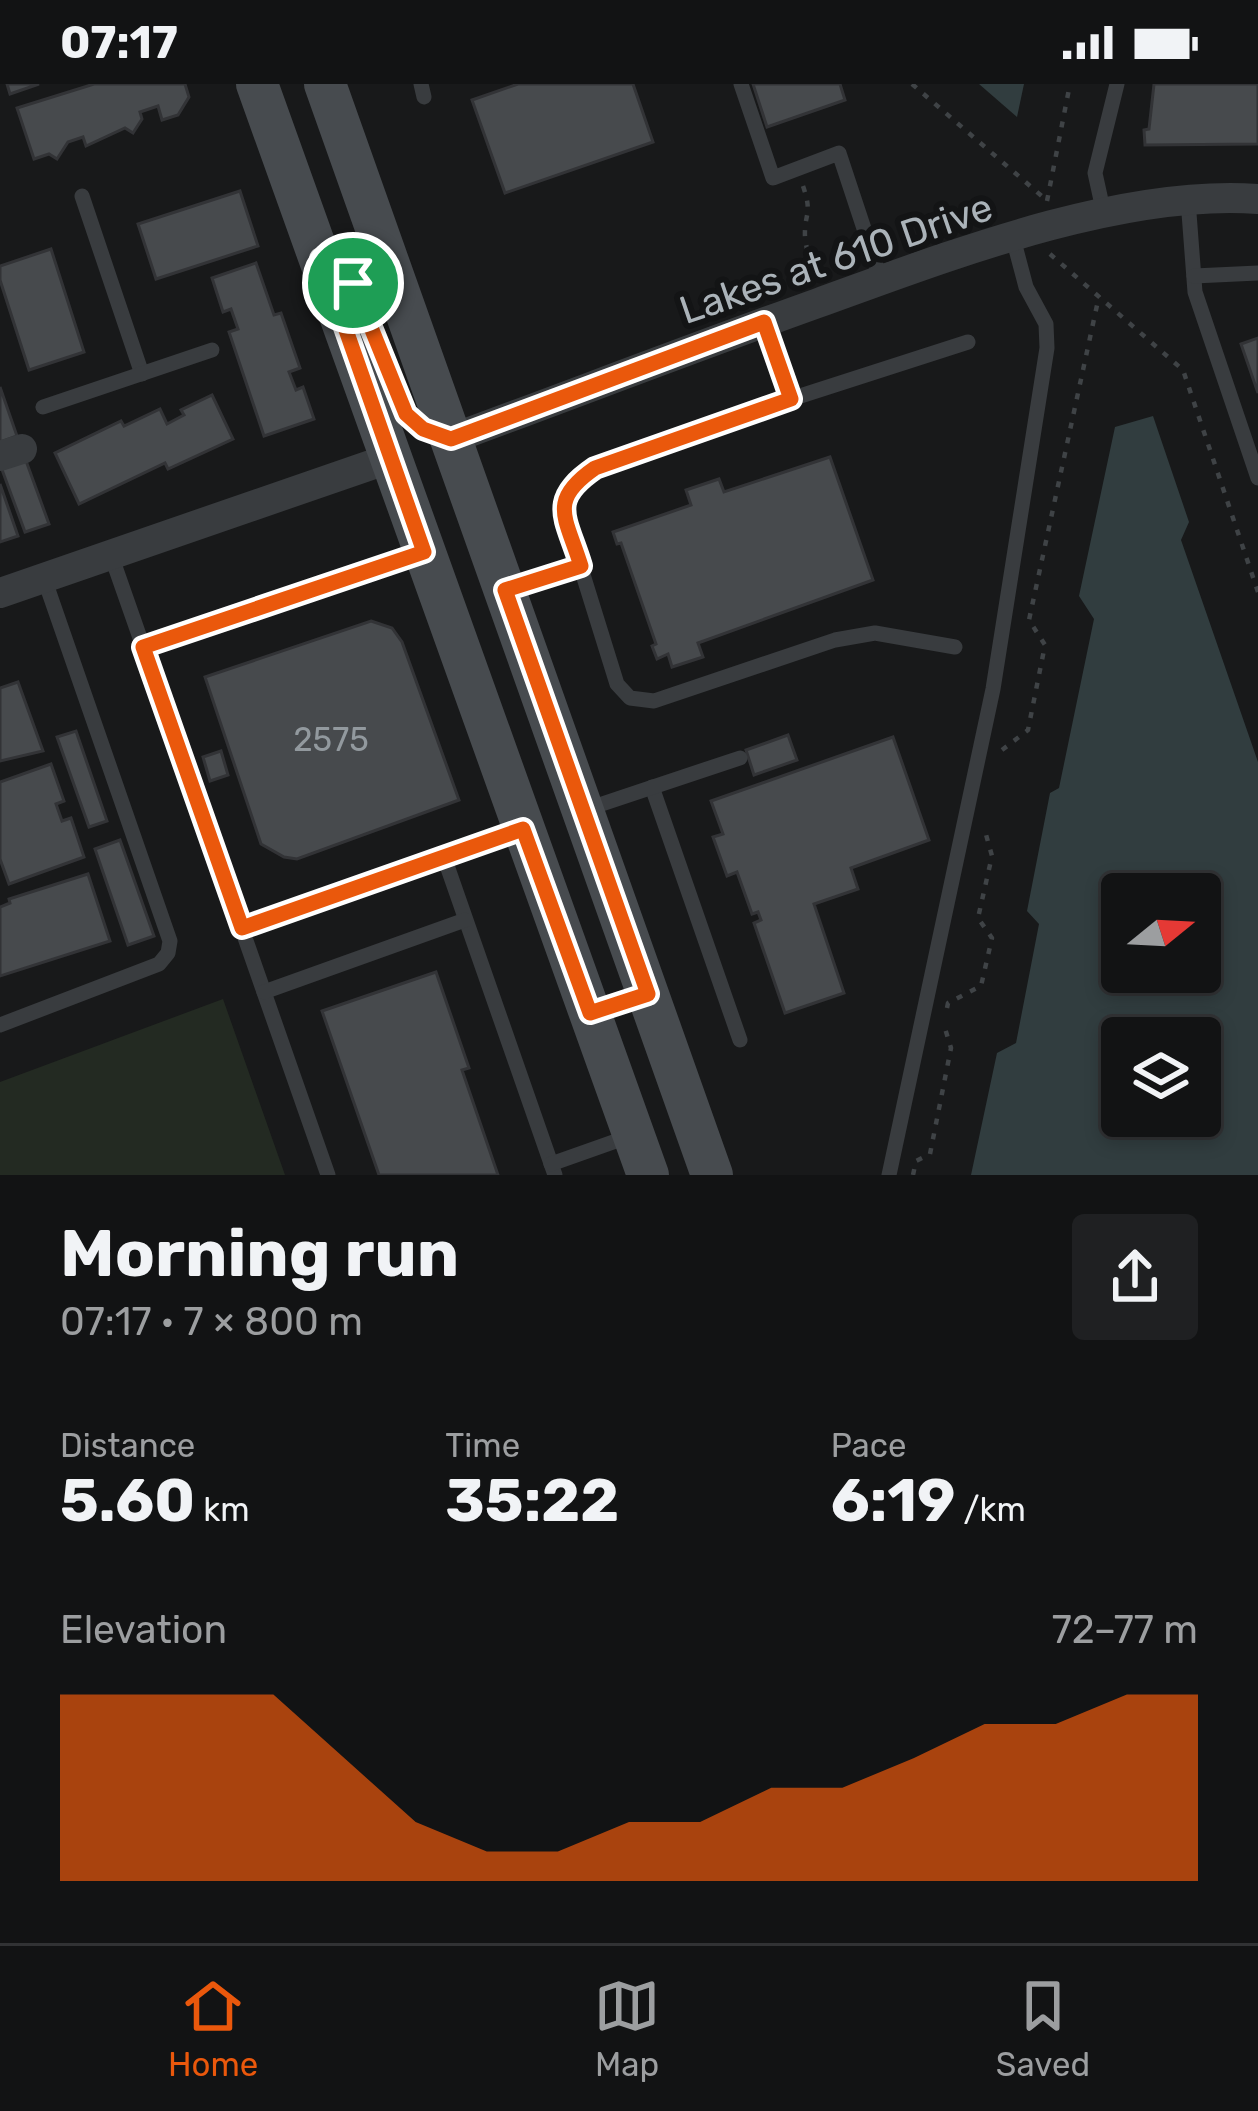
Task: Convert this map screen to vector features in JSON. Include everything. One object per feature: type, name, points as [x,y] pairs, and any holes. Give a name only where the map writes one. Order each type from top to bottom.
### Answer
[{"type":"main road","points":[[257,84],[648,1175]]},
{"type":"main road","points":[[325,84],[712,1175]]},
{"type":"main road","points":[[321,259],[353,283],[406,414],[423,429],[451,439]]},
{"type":"main road","points":[[394,458],[431,466],[443,477],[484,582],[505,590]]},
{"type":"main road","points":[[590,1013],[648,994]]},
{"type":"street","name":"Lakes at 610 Drive","points":[[451,439],[881,280],[1020,236],[1139,204],[1258,200]]},
{"type":"street","points":[[0,593],[394,458]]},
{"type":"lane","points":[[741,84],[773,178],[839,153],[881,280]]},
{"type":"lane","points":[[1104,214],[1095,173],[1117,84]]},
{"type":"lane","points":[[82,196],[142,374]]},
{"type":"lane","points":[[1188,200],[1195,292],[1258,478]]},
{"type":"lane","points":[[889,1175],[996,672],[1047,348],[1046,324],[1026,287],[1020,236]]},
{"type":"lane","points":[[1194,276],[1258,273]]},
{"type":"lane","points":[[764,322],[791,399]]},
{"type":"lane","points":[[955,647],[875,633],[835,640],[654,700],[630,698],[617,684],[562,507],[570,485],[595,468],[968,343]]},
{"type":"lane","points":[[43,407],[212,350]]},
{"type":"lane","points":[[143,647],[424,552]]},
{"type":"lane","points":[[111,555],[328,1175]]},
{"type":"lane","points":[[505,590],[581,566]]},
{"type":"lane","points":[[0,1025],[159,964],[170,941],[44,578]]},
{"type":"lane","points":[[583,810],[740,758]]},
{"type":"lane","points":[[652,787],[740,1040]]},
{"type":"lane","points":[[242,928],[523,829]]},
{"type":"lane","points":[[444,857],[553,1169],[634,1135]]},
{"type":"lane","points":[[264,992],[465,920]]},
{"type":"path","points":[[912,84],[1048,201],[1070,84]]},
{"type":"path","points":[[797,169],[811,214],[805,231],[811,256],[808,279]]},
{"type":"path","points":[[1020,236],[1099,296],[1183,370],[1258,592]]},
{"type":"path","points":[[1002,749],[1028,730],[1045,645],[1029,620],[1099,296]]},
{"type":"path","points":[[913,1175],[916,1161],[930,1154],[939,1112],[951,1048],[943,1028],[948,1004],[981,986],[992,938],[979,918],[992,856],[984,835],[989,814]]},
{"type":"shaded area","points":[[979,84],[1024,84],[1017,117]]},
{"type":"shaded area","points":[[1153,416],[1189,522],[1181,540],[1258,762],[1258,1175],[971,1175],[997,1053],[1016,1043],[1039,924],[1027,911],[1050,793],[1059,788],[1094,619],[1079,596],[1115,427]]},
{"type":"shaded area","points":[[223,999],[285,1175],[0,1175],[0,1082]]},
{"type":"building","points":[[7,84],[39,84],[10,94]]},
{"type":"building","points":[[94,84],[185,84],[189,97],[178,115],[162,120],[158,106],[140,112],[142,119],[133,133],[125,128],[86,146],[83,137],[68,142],[57,159],[49,154],[34,159],[17,108]]},
{"type":"building","points":[[518,84],[633,84],[653,142],[505,193],[472,100]]},
{"type":"building","points":[[753,84],[840,84],[845,100],[767,127]]},
{"type":"building","points":[[1154,84],[1258,84],[1258,144],[1145,145]]},
{"type":"building","points":[[240,191],[258,246],[156,279],[138,224]]},
{"type":"building","points":[[51,249],[84,352],[29,370],[0,280],[0,266]]},
{"type":"building","points":[[256,263],[274,315],[281,313],[300,368],[289,372],[296,390],[303,387],[314,419],[264,436],[229,332],[238,329],[231,309],[223,312],[212,278]]},
{"type":"building","points":[[1258,338],[1258,393],[1241,344]]},
{"type":"building","points":[[0,387],[17,436],[0,442]]},
{"type":"building","points":[[212,395],[233,439],[168,469],[165,463],[79,504],[55,453],[121,421],[124,426],[160,409],[167,424],[184,415],[181,410]]},
{"type":"building","points":[[830,457],[873,580],[698,643],[703,657],[672,667],[668,654],[657,659],[652,646],[656,644],[613,532],[691,505],[686,490],[719,479],[724,492]]},
{"type":"building","points":[[25,458],[49,524],[25,532],[1,467]]},
{"type":"building","points":[[0,484],[18,536],[0,542]]},
{"type":"building","points":[[371,621],[392,628],[402,642],[459,800],[297,859],[284,857],[261,844],[205,677]]},
{"type":"building","points":[[18,682],[43,751],[0,761],[0,688]]},
{"type":"building","points":[[76,731],[107,821],[89,827],[57,737]]},
{"type":"building","points":[[788,735],[797,760],[754,775],[746,750]]},
{"type":"building","points":[[893,737],[929,840],[851,868],[858,889],[814,904],[844,993],[785,1013],[754,923],[761,920],[758,912],[752,914],[737,872],[727,876],[713,837],[723,834],[711,801]]},
{"type":"building","points":[[221,751],[228,775],[210,781],[203,757]]},
{"type":"building","points":[[51,764],[64,801],[56,804],[62,821],[71,818],[84,857],[9,884],[0,859],[0,782]]},
{"type":"building","points":[[120,840],[154,936],[128,945],[95,849]]},
{"type":"building","points":[[88,874],[110,941],[0,976],[0,907],[10,903],[9,899]]},
{"type":"building","points":[[436,972],[469,1068],[462,1070],[498,1175],[379,1175],[322,1011]]},
{"type":"route","points":[[321,259],[353,283],[406,414],[423,429],[451,439],[764,322],[791,399],[595,468],[570,485],[562,507],[581,566],[505,590],[648,994],[590,1013],[523,829],[242,928],[143,647],[424,552],[321,259]]}]
